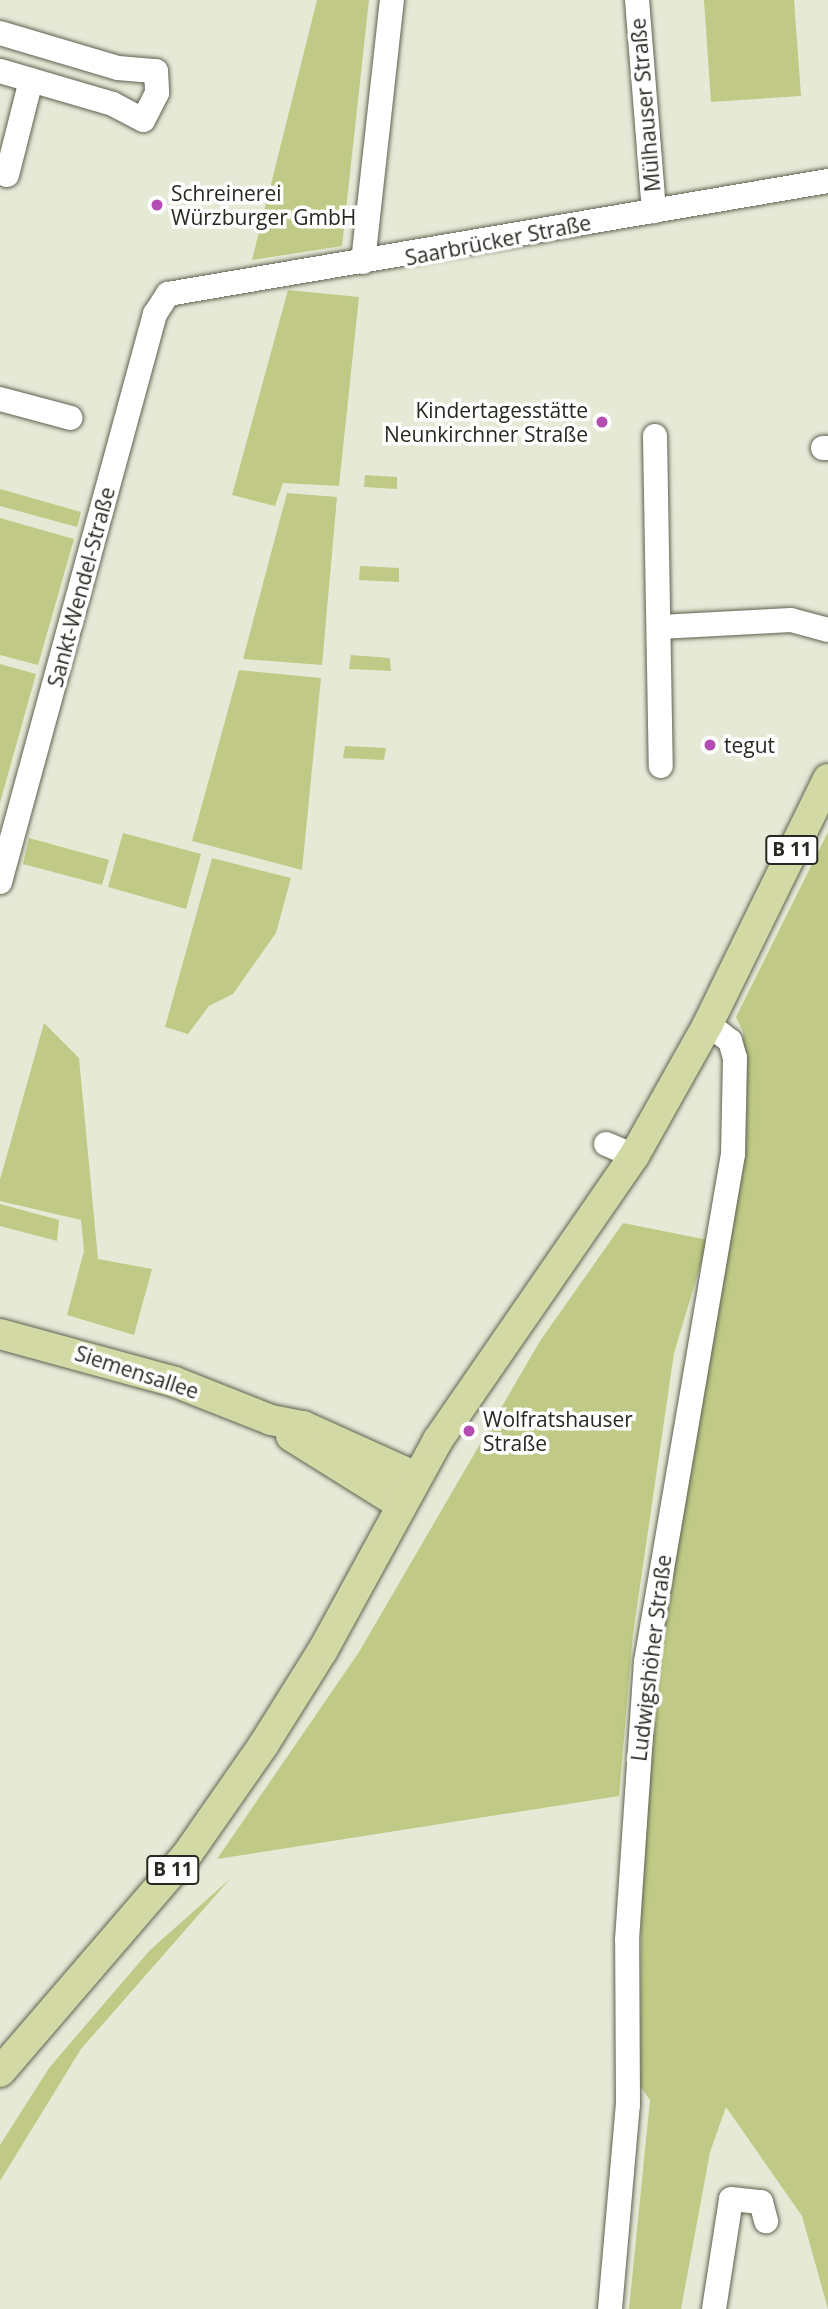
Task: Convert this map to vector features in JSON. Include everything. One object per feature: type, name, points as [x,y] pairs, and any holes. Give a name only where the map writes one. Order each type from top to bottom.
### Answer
[{"type":"main road","name":"B 11","points":[[0,2072],[194,1845],[323,1650],[416,1477],[634,1156],[708,1024],[828,779]]},
{"type":"main road","name":"Siemensallee","points":[[0,1334],[128,1367],[271,1420],[303,1426],[416,1477]]},
{"type":"main road","name":"Siemensallee","points":[[271,1420],[400,1504]]},
{"type":"street","points":[[363,262],[392,0]]},
{"type":"street","name":"Mülhauser Straße","points":[[637,0],[654,211]]},
{"type":"street","points":[[0,33],[117,68],[156,71],[157,93],[143,120],[113,103],[0,71]]},
{"type":"street","points":[[7,175],[31,80]]},
{"type":"street","name":"Saarbrücker Straße","points":[[168,294],[828,181]]},
{"type":"street","name":"Sankt-Wendel-Straße","points":[[0,882],[155,314],[168,294]]},
{"type":"street","points":[[0,399],[71,418]]},
{"type":"street","points":[[655,436],[661,766]]},
{"type":"street","points":[[660,627],[791,620],[828,630]]},
{"type":"street","name":"Ludwigshöher Straße","points":[[610,2309],[628,2105],[627,1940],[646,1662],[733,1154],[736,1058],[730,1041],[708,1024]]},
{"type":"street","points":[[606,1144],[634,1156]]},
{"type":"street","points":[[714,2309],[732,2199],[761,2202],[766,2221]]},
{"type":"green space","points":[[317,0],[369,0],[342,246],[252,260]]},
{"type":"green space","points":[[704,0],[794,0],[801,96],[711,102]]},
{"type":"green space","points":[[288,290],[359,297],[339,486],[283,483],[275,506],[232,495]]},
{"type":"green space","points":[[365,475],[397,477],[397,489],[364,487]]},
{"type":"green space","points":[[0,489],[81,512],[77,527],[0,506]]},
{"type":"green space","points":[[287,493],[337,497],[322,665],[243,659]]},
{"type":"green space","points":[[0,518],[74,539],[38,665],[0,655]]},
{"type":"green space","points":[[360,566],[399,568],[399,582],[359,580]]},
{"type":"green space","points":[[351,655],[390,658],[391,671],[349,669]]},
{"type":"green space","points":[[0,664],[36,674],[0,803]]},
{"type":"green space","points":[[239,670],[321,678],[302,870],[192,841]]},
{"type":"green space","points":[[345,746],[386,748],[384,760],[343,758]]},
{"type":"green space","points":[[828,832],[828,2309],[802,2216],[726,2107],[710,2152],[681,2309],[629,2309],[650,2100],[640,2086],[642,1797],[654,1662],[742,1158],[747,1103],[743,1032],[736,1017]]},
{"type":"green space","points":[[123,833],[201,854],[186,909],[108,887]]},
{"type":"green space","points":[[29,838],[109,860],[102,885],[23,864]]},
{"type":"green space","points":[[212,858],[291,878],[276,933],[233,994],[209,1006],[188,1034],[165,1027]]},
{"type":"green space","points":[[44,1023],[79,1058],[98,1259],[152,1269],[134,1335],[67,1315],[84,1251],[81,1220],[0,1201],[0,1180]]},
{"type":"green space","points":[[0,1204],[59,1220],[57,1241],[0,1226]]},
{"type":"green space","points":[[623,1223],[708,1240],[674,1353],[633,1634],[619,1796],[217,1859],[359,1652],[540,1341]]},
{"type":"green space","points":[[230,1879],[81,2049],[0,2181],[0,2145],[49,2068],[150,1950]]},
{"type":"place","name":"Schreinerei Würzburger GmbH","points":[[157,205]]},
{"type":"place","name":"Kindertagesstätte Neunkirchner Straße","points":[[602,422]]},
{"type":"place","name":"tegut","points":[[710,745]]},
{"type":"place","name":"Wolfratshauser Straße","points":[[469,1431]]}]
